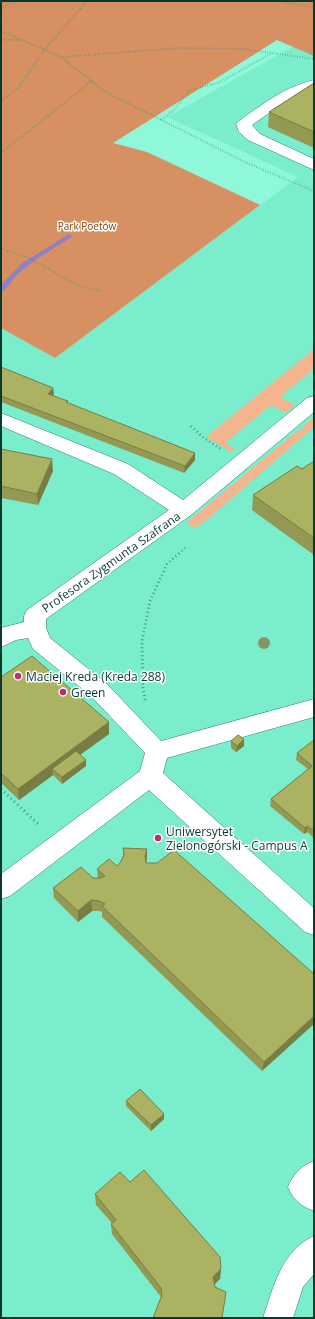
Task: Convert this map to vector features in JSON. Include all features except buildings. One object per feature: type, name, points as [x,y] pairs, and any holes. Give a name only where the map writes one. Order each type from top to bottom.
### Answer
[{"type":"street","points":[[314,85],[302,87],[280,99],[244,124],[245,129],[254,137],[314,165]]},
{"type":"street","name":"Profesora Zygmunta Szafrana","points":[[157,751],[99,690],[41,642],[35,628],[35,616],[184,510],[314,402]]},
{"type":"street","points":[[1,419],[121,469],[184,510]]},
{"type":"street","points":[[1,639],[10,633],[35,628]]},
{"type":"street","points":[[1,888],[150,776],[157,751],[314,708]]},
{"type":"street","points":[[150,776],[314,924]]},
{"type":"street","points":[[278,1318],[292,1278],[314,1251]]},
{"type":"path","points":[[1,9],[16,1]]},
{"type":"path","points":[[280,1],[314,8]]},
{"type":"path","points":[[1,101],[17,89],[45,49],[86,2]]},
{"type":"path","points":[[1,30],[61,57],[104,91],[160,120],[247,163],[314,191]]},
{"type":"path","points":[[1,40],[22,39]]},
{"type":"path","points":[[61,57],[179,48],[243,49],[314,59]]},
{"type":"path","points":[[160,120],[174,110],[190,90],[218,83],[273,53]]},
{"type":"path","points":[[1,153],[92,81]]},
{"type":"path","points":[[1,246],[29,258],[80,286],[101,291]]},
{"type":"path","points":[[191,426],[204,438],[221,449]]},
{"type":"path","points":[[146,701],[143,688],[142,641],[150,602],[167,564],[186,548]]},
{"type":"path","points":[[1,789],[60,845]]},
{"type":"shaded area","name":"Uniwersytet Zielonogórski - Campus A","points":[[312,36],[314,37],[314,1318],[1,1318],[1,328],[55,358],[298,177],[167,117]]},
{"type":"shaded area","points":[[314,349],[314,369],[280,397],[294,405],[291,410],[285,412],[271,405],[225,443],[235,449],[231,452],[206,437]]},
{"type":"shaded area","points":[[314,417],[314,427],[208,519],[195,528],[186,523],[297,431],[303,430],[302,427]]},
{"type":"green space","name":"Park Poetów","points":[[1,1],[314,1],[314,56],[277,40],[113,143],[147,152],[260,205],[55,358],[1,328]]},
{"type":"waterway","points":[[1,290],[9,279],[23,265],[69,236]]},
{"type":"place","name":"Maciej Kreda (Kreda 288)","points":[[18,676]]},
{"type":"place","name":"Green","points":[[63,692]]},
{"type":"place","name":"Uniwersytet Zielonogórski - Campus A","points":[[158,838]]}]
